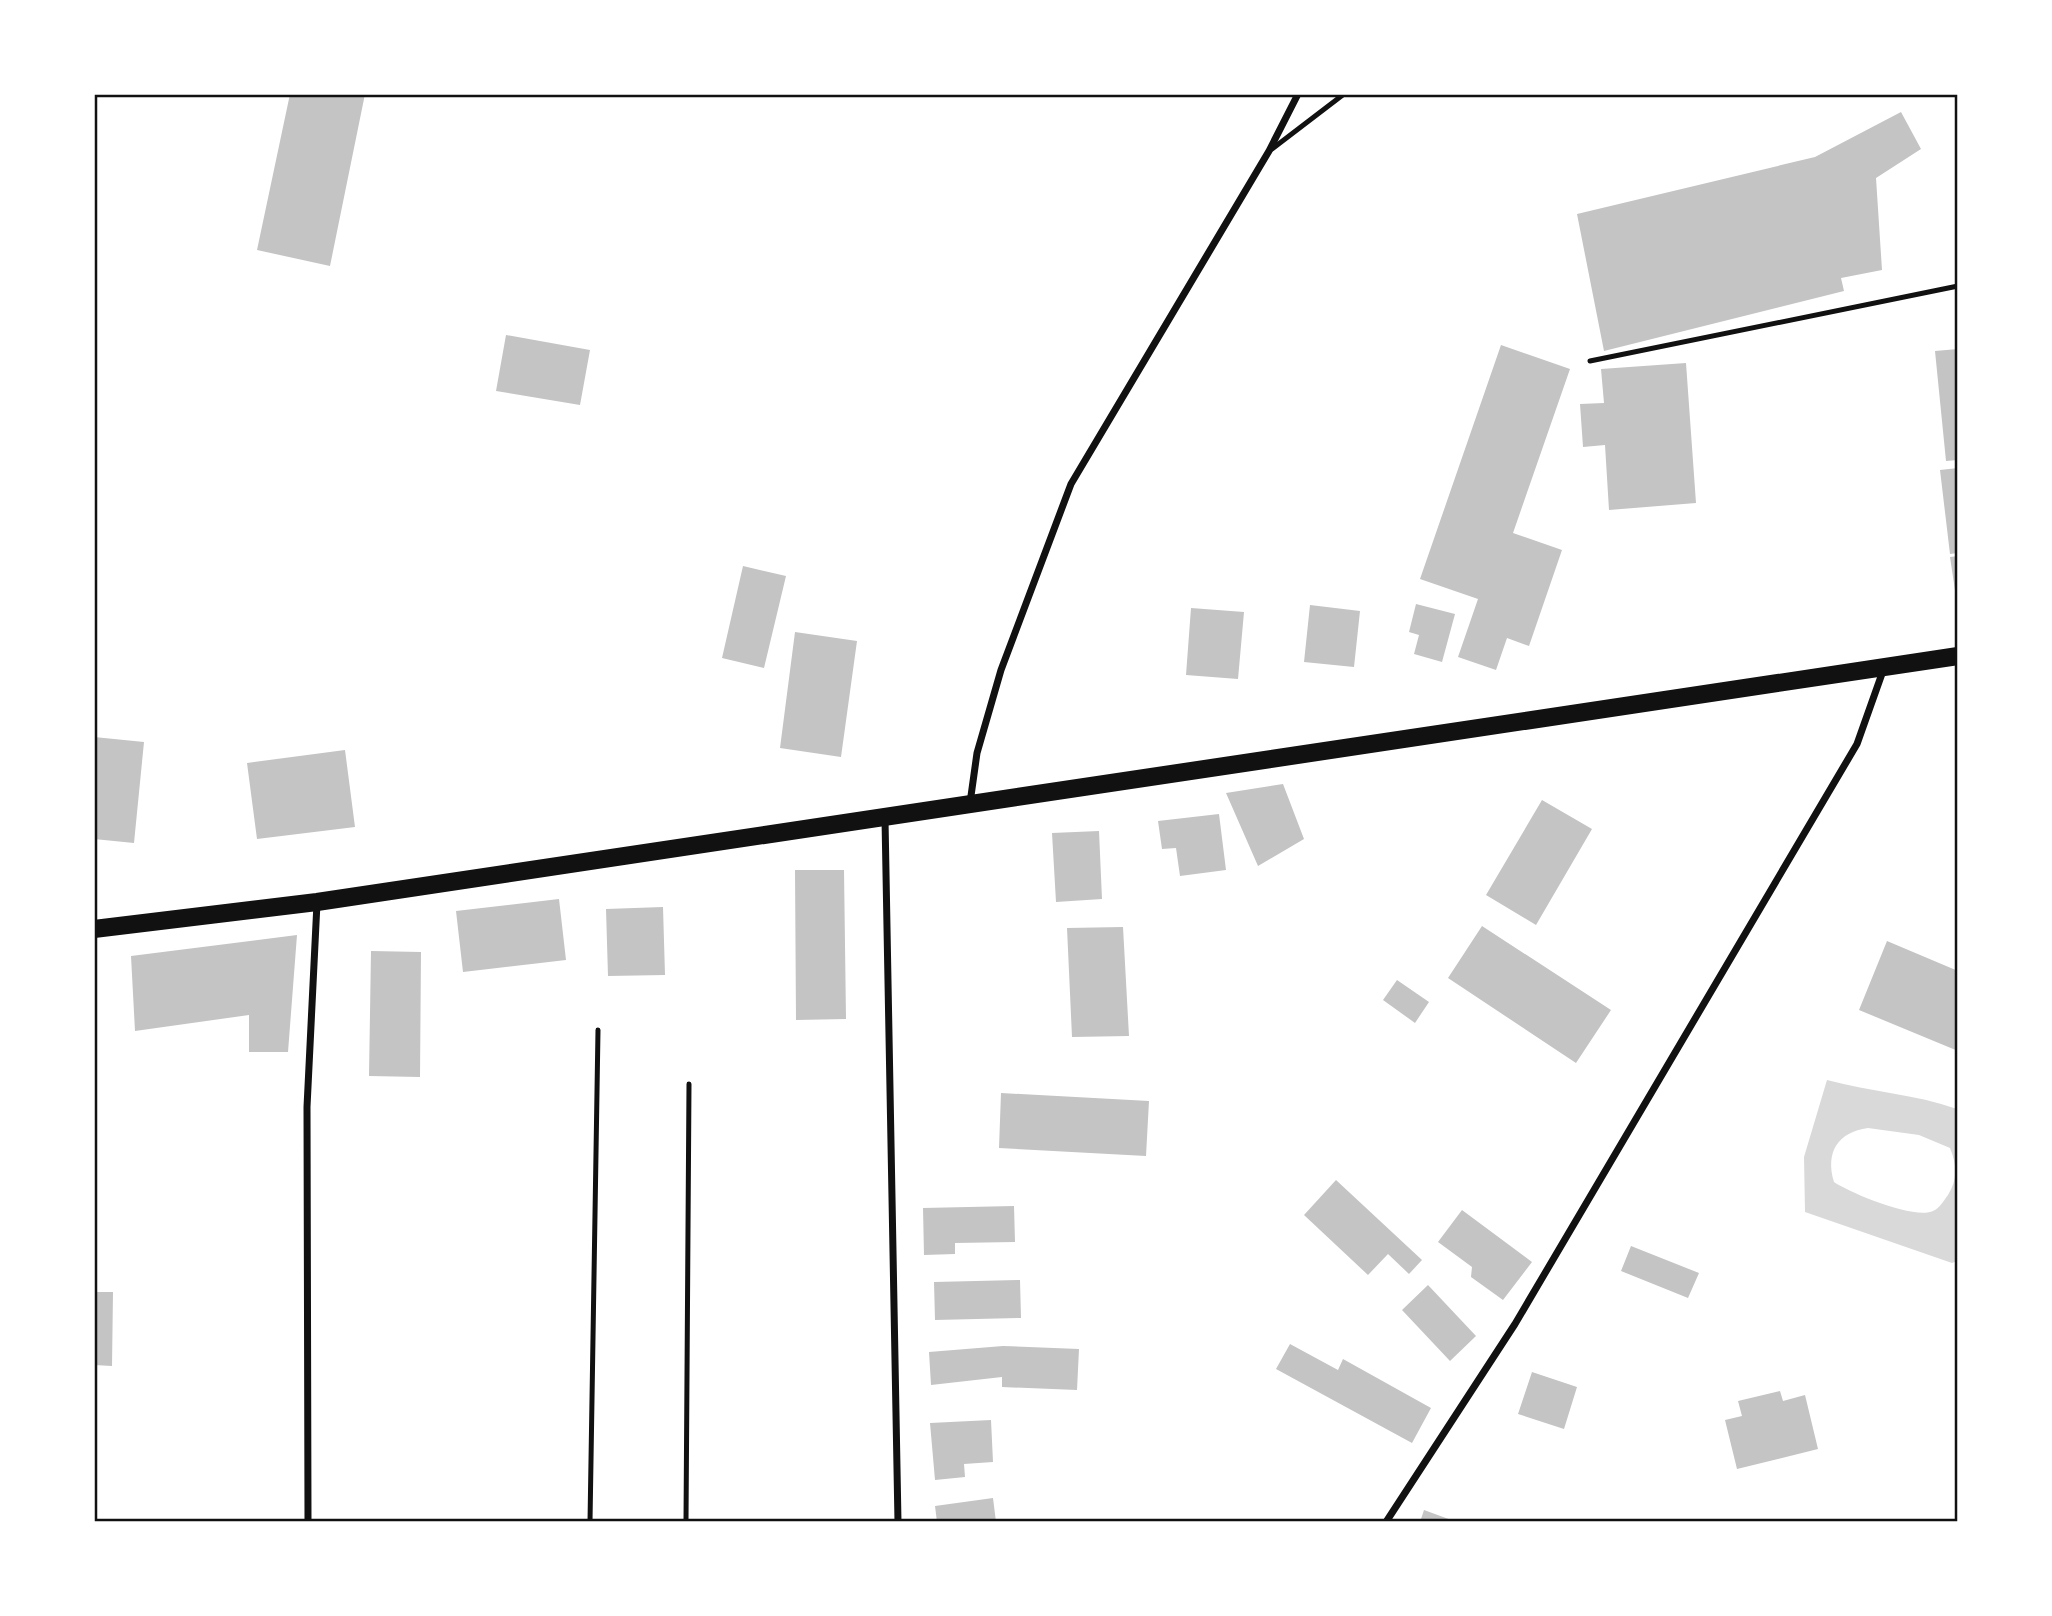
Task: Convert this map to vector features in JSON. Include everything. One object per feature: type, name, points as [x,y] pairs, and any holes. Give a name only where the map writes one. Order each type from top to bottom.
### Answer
[{"type":"main road","points":[[94,929],[317,902],[1958,656]]},
{"type":"street","points":[[970,803],[977,753],[1001,670],[1071,484],[1269,151],[1298,94]]},
{"type":"street","points":[[1386,1521],[1515,1324],[1857,744],[1884,667]]},
{"type":"street","points":[[885,818],[898,1521]]},
{"type":"street","points":[[308,1521],[307,1107],[317,902]]},
{"type":"lane","points":[[1269,151],[1344,94]]},
{"type":"lane","points":[[1590,361],[1958,286]]},
{"type":"lane","points":[[590,1521],[598,1030]]},
{"type":"lane","points":[[686,1521],[690,1084]]},
{"type":"shaded area","points":[[1827,1080],[1957,1109],[1957,1261],[1952,1263],[1805,1212],[1804,1157]],"holes":[[[1868,1128],[1919,1135],[1950,1148],[1954,1160],[1954,1183],[1935,1210],[1924,1213],[1898,1209],[1834,1182],[1831,1161],[1833,1153],[1836,1145],[1849,1134]]]},
{"type":"building","points":[[290,94],[365,94],[330,266],[257,250]]},
{"type":"building","points":[[1901,112],[1921,149],[1876,178],[1882,270],[1841,278],[1844,291],[1604,351],[1577,214],[1815,157]]},
{"type":"building","points":[[506,335],[590,350],[580,405],[496,391]]},
{"type":"building","points":[[1501,345],[1570,369],[1513,533],[1562,550],[1529,646],[1507,638],[1496,670],[1458,657],[1478,599],[1420,579]]},
{"type":"building","points":[[1958,349],[1958,460],[1946,461],[1935,351]]},
{"type":"building","points":[[1686,363],[1696,503],[1609,510],[1605,445],[1583,447],[1580,404],[1604,403],[1601,369]]},
{"type":"building","points":[[1958,468],[1958,553],[1950,554],[1940,470]]},
{"type":"building","points":[[1958,556],[1958,597],[1956,597],[1950,557]]},
{"type":"building","points":[[743,566],[786,576],[764,668],[722,658]]},
{"type":"building","points":[[1416,604],[1455,614],[1442,662],[1414,654],[1419,635],[1409,632]]},
{"type":"building","points":[[1310,605],[1360,611],[1354,667],[1304,662]]},
{"type":"building","points":[[1191,608],[1244,612],[1238,679],[1186,675]]},
{"type":"building","points":[[795,632],[857,641],[841,757],[780,748]]},
{"type":"building","points":[[94,737],[144,742],[134,843],[94,839]]},
{"type":"building","points":[[345,750],[355,827],[257,839],[247,763]]},
{"type":"building","points":[[1283,784],[1304,839],[1258,866],[1226,793]]},
{"type":"building","points":[[1542,800],[1592,829],[1536,925],[1486,895]]},
{"type":"building","points":[[1219,814],[1226,870],[1180,876],[1176,848],[1162,849],[1158,821]]},
{"type":"building","points":[[1099,831],[1102,899],[1056,902],[1052,833]]},
{"type":"building","points":[[795,870],[844,870],[846,1019],[796,1020]]},
{"type":"building","points":[[559,899],[566,960],[463,972],[456,911]]},
{"type":"building","points":[[663,907],[665,975],[608,976],[606,909]]},
{"type":"building","points":[[1482,926],[1611,1010],[1576,1063],[1448,978]]},
{"type":"building","points":[[1123,927],[1129,1036],[1072,1037],[1067,928]]},
{"type":"building","points":[[297,935],[288,1052],[249,1052],[249,1015],[135,1031],[131,956]]},
{"type":"building","points":[[1887,941],[1958,971],[1958,1051],[1859,1010]]},
{"type":"building","points":[[371,951],[421,952],[420,1077],[369,1076]]},
{"type":"building","points":[[1397,980],[1429,1002],[1415,1023],[1383,1000]]},
{"type":"building","points":[[1001,1093],[1149,1101],[1146,1156],[999,1148]]},
{"type":"building","points":[[1336,1180],[1422,1260],[1409,1274],[1388,1254],[1368,1275],[1304,1215]]},
{"type":"building","points":[[1014,1206],[1015,1242],[955,1243],[955,1254],[924,1255],[923,1208]]},
{"type":"building","points":[[1462,1210],[1532,1262],[1503,1300],[1471,1277],[1472,1267],[1438,1242]]},
{"type":"building","points":[[1631,1246],[1699,1273],[1688,1298],[1621,1271]]},
{"type":"building","points":[[1020,1280],[1021,1318],[935,1320],[934,1282]]},
{"type":"building","points":[[1428,1285],[1476,1336],[1450,1361],[1402,1310]]},
{"type":"building","points":[[94,1292],[113,1292],[112,1366],[94,1365]]},
{"type":"building","points":[[1290,1344],[1338,1370],[1343,1359],[1431,1408],[1412,1443],[1276,1369]]},
{"type":"building","points":[[1003,1346],[1079,1349],[1077,1390],[1002,1387],[1002,1377],[931,1385],[929,1352]]},
{"type":"building","points":[[1532,1372],[1577,1387],[1564,1429],[1518,1414]]},
{"type":"building","points":[[1780,1391],[1783,1401],[1805,1395],[1818,1449],[1737,1469],[1725,1420],[1742,1416],[1738,1401]]},
{"type":"building","points":[[991,1420],[993,1462],[964,1464],[965,1477],[935,1480],[930,1423]]},
{"type":"building","points":[[993,1498],[996,1522],[937,1522],[935,1506]]},
{"type":"building","points":[[1424,1510],[1454,1521],[1454,1522],[1420,1522]]}]
